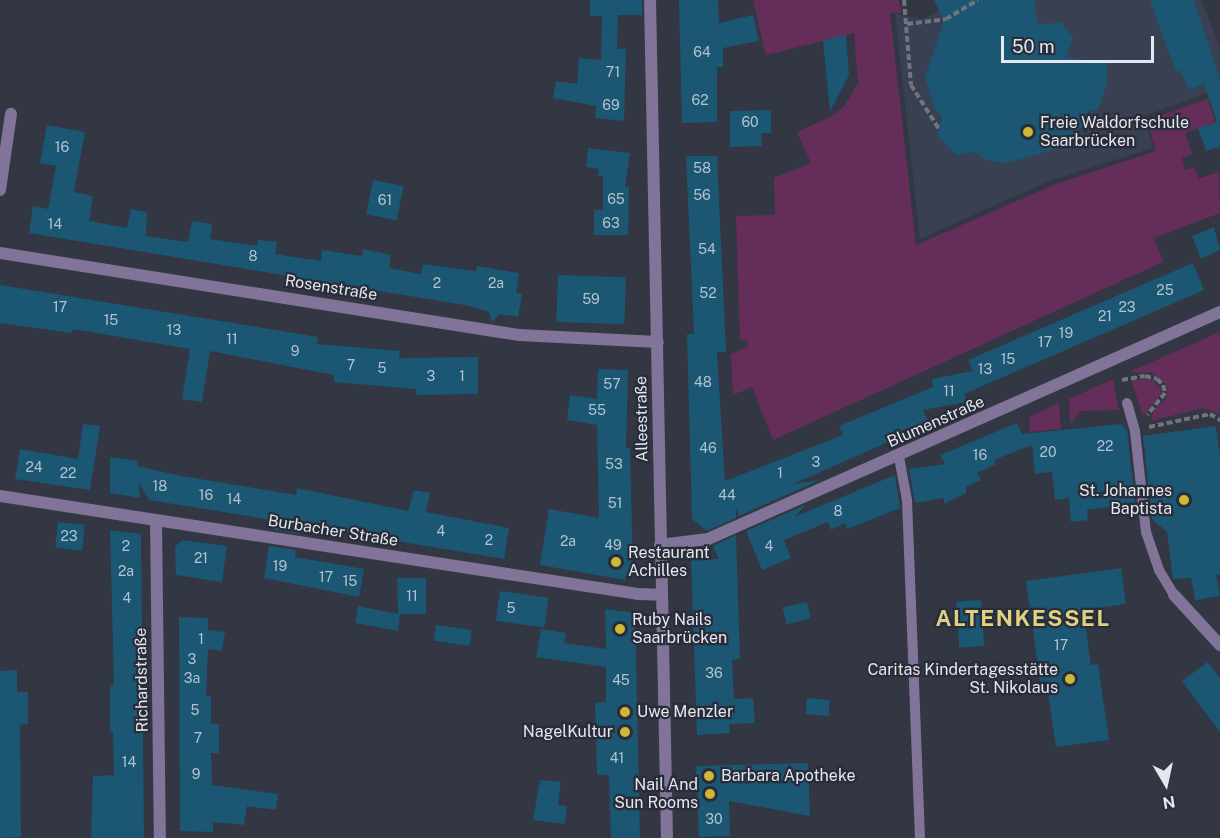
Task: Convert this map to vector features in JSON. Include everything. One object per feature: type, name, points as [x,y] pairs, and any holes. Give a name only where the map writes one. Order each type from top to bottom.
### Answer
[{"type":"street","name":"Alleestraße","points":[[650,0],[667,838]]},
{"type":"street","points":[[0,190],[11,114]]},
{"type":"street","name":"Rosenstraße","points":[[0,253],[519,335],[658,342]]},
{"type":"street","name":"Blumenstraße","points":[[660,545],[708,539],[899,457],[1220,312]]},
{"type":"street","name":"Burbacher Straße","points":[[0,496],[661,595]]},
{"type":"street","name":"Richardstraße","points":[[156,521],[160,838]]},
{"type":"street","points":[[1174,595],[1220,645]]},
{"type":"lane","points":[[1127,403],[1135,431],[1146,532],[1159,570],[1174,595]]},
{"type":"lane","points":[[899,457],[907,500],[920,838]]},
{"type":"path","points":[[904,0],[908,24],[911,85],[939,129]]},
{"type":"path","points":[[908,24],[946,19],[978,0]]},
{"type":"path","points":[[1122,380],[1145,376],[1157,379],[1163,385],[1165,393],[1146,417],[1147,428],[1210,414],[1220,420]]},
{"type":"shaded area","points":[[753,0],[899,0],[901,13],[890,13],[916,245],[1056,184],[1156,151],[1147,120],[1208,99],[1215,122],[1185,133],[1192,154],[1182,158],[1185,170],[1194,167],[1198,179],[1219,172],[1220,213],[1154,238],[1163,262],[773,440],[752,387],[733,395],[731,354],[748,347],[747,340],[740,340],[736,216],[775,215],[774,178],[811,163],[797,132],[834,115],[845,105],[858,83],[854,33],[766,55]]},
{"type":"shaded area","name":"Freie Waldorfschule Saarbrücken","points":[[963,0],[1202,0],[1220,49],[1220,89],[1143,116],[1153,148],[1051,180],[920,239],[895,14],[923,19]]},
{"type":"shaded area","points":[[1220,332],[1220,414],[1202,408],[1151,421],[1154,409],[1167,398],[1166,384],[1151,373],[1129,372]]},
{"type":"shaded area","points":[[1113,379],[1119,410],[1081,411],[1070,424],[1069,399]]},
{"type":"shaded area","points":[[1150,379],[1160,387],[1161,394],[1143,416],[1131,380]]},
{"type":"shaded area","points":[[1059,403],[1061,429],[1030,432],[1029,417]]},
{"type":"building","points":[[590,0],[642,0],[642,15],[618,15],[617,49],[626,49],[624,121],[595,118],[596,106],[553,98],[556,81],[577,84],[579,58],[601,60],[602,16],[590,16]]},
{"type":"building","points":[[679,0],[718,0],[719,23],[753,15],[759,41],[723,48],[723,67],[717,67],[717,122],[682,123]]},
{"type":"building","points":[[934,0],[1034,0],[1038,25],[1061,22],[1073,37],[1066,57],[1107,63],[1107,84],[1098,110],[1092,110],[1091,120],[1050,151],[1005,163],[983,159],[976,152],[956,155],[937,136],[942,116],[936,112],[925,78],[944,21]]},
{"type":"building","points":[[1150,0],[1194,0],[1220,79],[1220,147],[1206,151],[1198,128],[1217,122],[1204,84],[1189,90],[1180,70],[1176,72]]},
{"type":"building","points":[[846,35],[849,75],[830,112],[823,40]]},
{"type":"building","points":[[771,110],[771,133],[761,133],[762,146],[730,147],[730,111]]},
{"type":"building","points":[[47,125],[85,132],[74,192],[93,196],[89,221],[127,228],[131,209],[147,212],[146,236],[188,242],[192,221],[212,224],[210,239],[257,246],[258,240],[277,242],[275,254],[321,261],[322,250],[362,256],[363,249],[391,255],[389,268],[421,274],[423,264],[476,271],[477,266],[519,273],[516,293],[522,294],[518,317],[500,314],[492,322],[489,312],[470,306],[29,233],[33,206],[48,209],[56,166],[40,163]]},
{"type":"building","points":[[588,148],[630,153],[625,187],[629,187],[628,235],[594,235],[594,210],[603,210],[603,176],[598,176],[599,169],[586,167]]},
{"type":"building","points":[[686,156],[717,156],[726,352],[717,352],[725,481],[843,435],[839,426],[933,387],[932,379],[973,371],[968,360],[1193,263],[1204,290],[964,394],[966,402],[923,410],[929,424],[793,484],[820,480],[739,516],[736,508],[736,518],[707,531],[692,519],[687,334],[694,334]]},
{"type":"building","points":[[373,180],[403,186],[397,220],[366,214]]},
{"type":"building","points":[[1214,227],[1220,250],[1201,259],[1192,236]]},
{"type":"building","points":[[558,275],[626,277],[624,324],[556,322]]},
{"type":"building","points":[[0,285],[318,337],[317,344],[400,351],[399,358],[478,357],[478,394],[416,395],[416,389],[334,382],[334,375],[210,351],[202,402],[182,399],[190,349],[73,329],[72,333],[0,323]]},
{"type":"building","points":[[598,369],[628,370],[626,448],[630,448],[633,573],[625,580],[540,565],[549,509],[599,518],[597,425],[567,420],[570,395],[597,399]]},
{"type":"building","points":[[1017,423],[1022,434],[1121,424],[1127,430],[1135,503],[1087,510],[1088,520],[1071,522],[1069,498],[1055,500],[1052,472],[1035,474],[1032,445],[994,460],[996,464],[977,473],[981,480],[966,487],[966,493],[944,504],[944,498],[915,503],[909,469],[945,464],[940,455]]},
{"type":"building","points":[[83,424],[100,426],[90,490],[15,479],[20,449],[78,459]]},
{"type":"building","name":"St. Johannes Baptista","points":[[1216,426],[1220,456],[1220,574],[1216,575],[1220,596],[1195,600],[1191,578],[1173,579],[1167,532],[1152,519],[1143,436]]},
{"type":"building","points":[[110,457],[138,461],[137,466],[176,475],[296,495],[297,488],[408,511],[414,490],[430,493],[426,512],[509,528],[504,559],[300,525],[299,534],[271,529],[273,520],[149,500],[139,483],[140,498],[110,493]]},
{"type":"building","points":[[895,475],[900,508],[847,529],[845,523],[831,530],[828,522],[784,540],[791,558],[762,570],[746,531],[807,504],[794,517]]},
{"type":"building","points":[[58,522],[85,525],[82,551],[55,548]]},
{"type":"building","points":[[110,530],[141,534],[144,838],[91,838],[93,776],[114,775],[113,732],[110,732],[110,685],[114,685]]},
{"type":"building","points":[[736,535],[740,659],[732,660],[734,699],[753,698],[755,723],[729,724],[730,733],[697,735],[691,559],[719,559],[713,546]]},
{"type":"building","points":[[182,540],[227,546],[222,582],[176,575],[175,547]]},
{"type":"building","points":[[269,546],[296,550],[295,557],[364,569],[359,597],[264,578]]},
{"type":"building","points":[[1121,568],[1126,604],[1083,610],[1091,665],[1098,664],[1109,740],[1056,747],[1047,686],[1041,687],[1026,581]]},
{"type":"building","points":[[397,578],[426,578],[426,614],[400,614],[398,631],[355,623],[358,606],[398,614]]},
{"type":"building","points":[[500,591],[549,598],[544,628],[496,621]]},
{"type":"building","points":[[981,600],[984,646],[959,648],[956,602]]},
{"type":"building","points":[[807,602],[811,619],[786,624],[783,608]]},
{"type":"building","points":[[605,609],[635,613],[640,838],[611,838],[609,775],[597,775],[595,703],[606,702],[606,667],[536,657],[541,629],[566,633],[564,643],[606,649]]},
{"type":"building","points":[[179,617],[208,618],[208,630],[225,632],[222,651],[208,649],[206,696],[211,696],[211,724],[219,724],[219,753],[211,753],[212,785],[278,794],[276,810],[247,806],[244,825],[213,822],[213,832],[180,831]]},
{"type":"building","points":[[436,625],[472,630],[469,646],[434,641]]},
{"type":"building","points":[[1208,662],[1220,678],[1220,732],[1182,681]]},
{"type":"building","points":[[17,670],[17,692],[28,692],[28,724],[20,725],[21,837],[0,838],[0,671]]},
{"type":"building","points":[[807,698],[830,700],[829,716],[806,714]]},
{"type":"building","points":[[808,763],[810,816],[729,801],[730,836],[699,837],[696,766]]},
{"type":"building","points":[[540,780],[561,782],[558,805],[567,806],[565,824],[533,820]]},
{"type":"place","name":"Freie Waldorfschule Saarbrücken","points":[[1028,132]]},
{"type":"place","name":"St. Johannes Baptista","points":[[1184,500]]},
{"type":"place","name":"Restaurant Achilles","points":[[616,562]]},
{"type":"place","name":"Ruby Nails Saarbrücken","points":[[620,629]]},
{"type":"place","name":"Caritas Kindertagesstätte St. Nikolaus","points":[[1070,679]]},
{"type":"place","name":"Uwe Menzler","points":[[625,712]]},
{"type":"place","name":"NagelKultur","points":[[625,732]]},
{"type":"place","name":"Barbara Apotheke","points":[[709,776]]},
{"type":"place","name":"Nail And Sun Rooms","points":[[710,794]]},
{"type":"district","name":"ALTENKESSEL","points":[[1023,619]]}]
